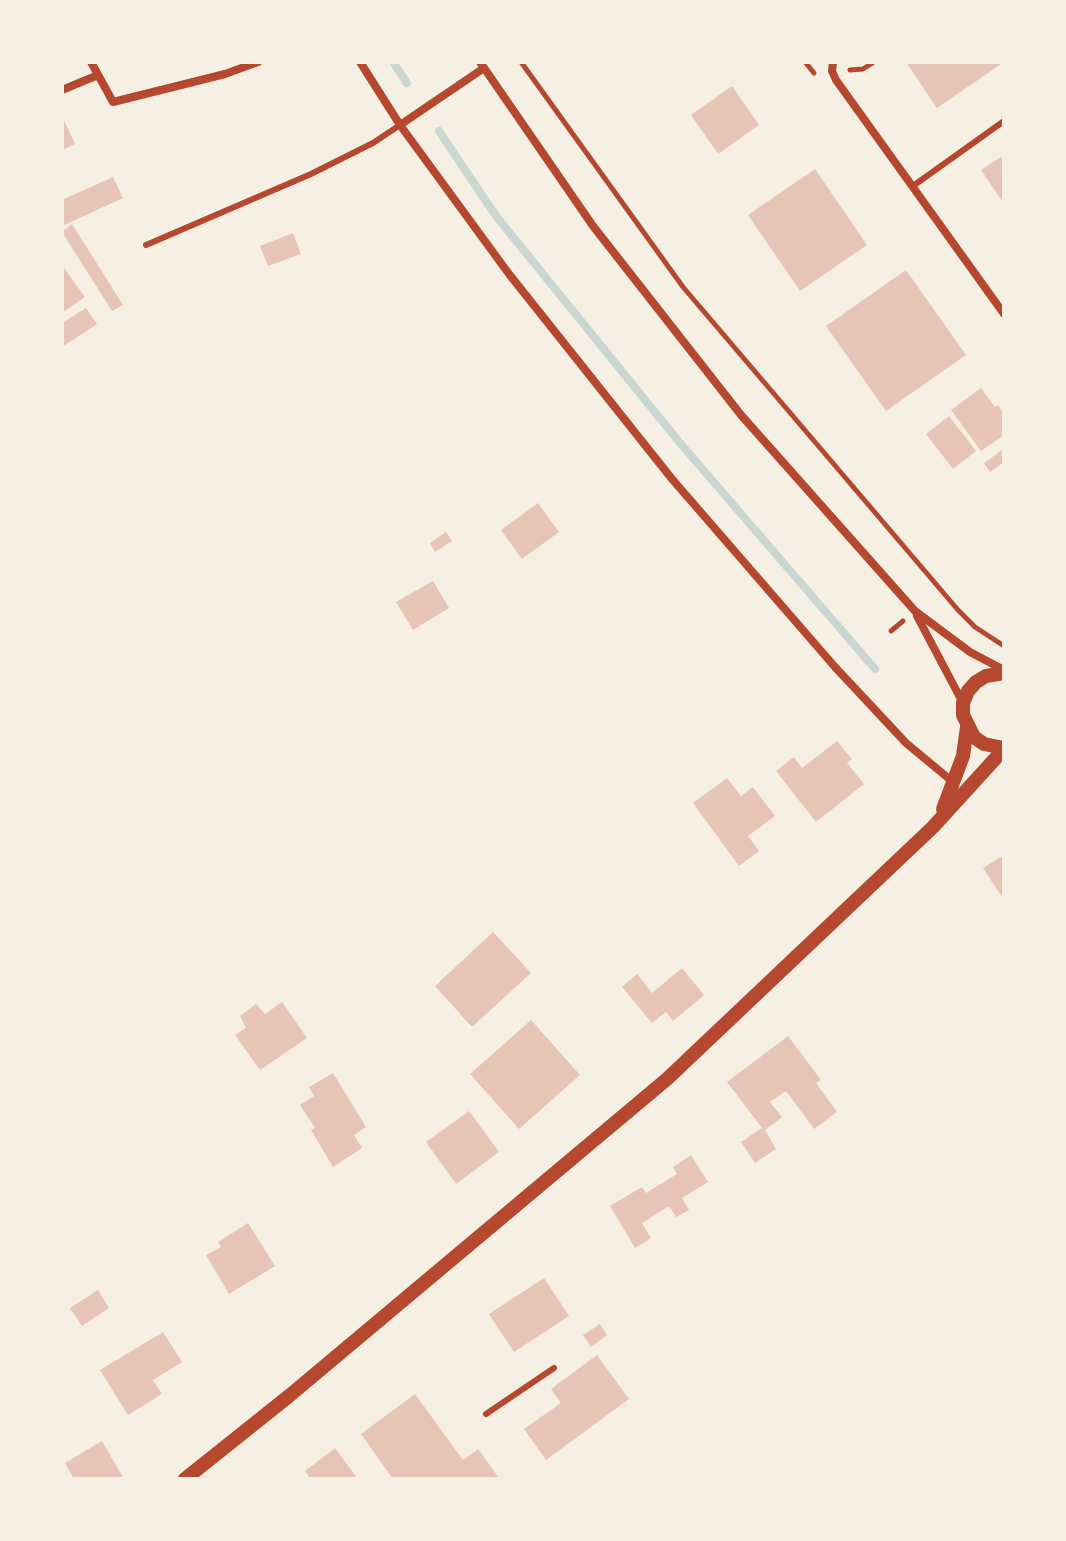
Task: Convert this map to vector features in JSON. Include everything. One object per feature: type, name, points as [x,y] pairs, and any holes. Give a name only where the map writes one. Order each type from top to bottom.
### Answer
[{"type":"street","points":[[91,62],[113,102],[225,74],[258,62]]},
{"type":"street","points":[[360,62],[400,125],[509,274],[672,479],[835,667],[906,743],[954,782]]},
{"type":"street","points":[[833,62],[832,71],[836,80],[1004,314]]},
{"type":"street","points":[[400,125],[482,65],[593,226],[741,415],[915,611],[970,652],[1004,672]]},
{"type":"street","points":[[62,90],[98,75]]},
{"type":"street","points":[[915,611],[963,703]]},
{"type":"street","points":[[1004,672],[976,682],[963,703],[963,715],[974,737],[984,744],[1004,748]]},
{"type":"street","points":[[933,827],[963,756],[967,727]]},
{"type":"street","points":[[185,1479],[301,1387],[667,1079],[933,827],[1004,748]]},
{"type":"lane","points":[[913,186],[1004,121]]},
{"type":"lane","points":[[146,245],[311,174],[373,143],[400,125]]},
{"type":"lane","points":[[486,1414],[554,1368]]},
{"type":"path","points":[[521,62],[683,287],[942,591],[975,627],[1004,646]]},
{"type":"path","points":[[805,62],[814,73]]},
{"type":"path","points":[[850,70],[863,69],[874,62]]},
{"type":"building","points":[[906,62],[1004,62],[937,108]]},
{"type":"building","points":[[732,86],[759,125],[718,154],[691,115]]},
{"type":"building","points":[[62,116],[75,144],[62,150]]},
{"type":"building","points":[[1004,155],[1004,204],[981,170]]},
{"type":"building","points":[[815,169],[867,245],[800,291],[748,215]]},
{"type":"building","points":[[113,177],[123,198],[62,226],[62,200]]},
{"type":"building","points":[[72,224],[123,305],[112,311],[62,232]]},
{"type":"building","points":[[293,233],[301,254],[268,266],[260,246]]},
{"type":"building","points":[[62,265],[85,297],[62,313]]},
{"type":"building","points":[[906,270],[966,355],[886,411],[826,326]]},
{"type":"building","points":[[86,308],[97,324],[62,347],[62,323]]},
{"type":"building","points":[[981,388],[1004,414],[1004,435],[981,451],[951,410]]},
{"type":"building","points":[[949,416],[976,451],[953,469],[926,434]]},
{"type":"building","points":[[1002,450],[1004,462],[990,472],[984,463]]},
{"type":"building","points":[[538,503],[559,532],[522,559],[501,530]]},
{"type":"building","points":[[446,532],[452,541],[435,552],[430,543]]},
{"type":"building","points":[[433,581],[449,608],[413,630],[396,602]]},
{"type":"building","points":[[837,741],[852,759],[847,763],[864,784],[816,822],[776,771],[794,757],[802,768]]},
{"type":"building","points":[[727,778],[741,796],[753,787],[775,816],[748,836],[759,851],[739,866],[693,803]]},
{"type":"building","points":[[1004,855],[1004,900],[983,868]]},
{"type":"building","points":[[493,932],[531,973],[472,1027],[435,986]]},
{"type":"building","points":[[682,968],[704,995],[673,1021],[666,1012],[652,1023],[622,987],[637,974],[652,993]]},
{"type":"building","points":[[282,1002],[307,1038],[260,1070],[235,1035],[246,1028],[240,1016],[256,1004],[265,1014]]},
{"type":"building","points":[[531,1020],[580,1075],[519,1129],[470,1074]]},
{"type":"building","points":[[788,1036],[821,1080],[816,1083],[837,1112],[814,1129],[786,1091],[770,1102],[782,1117],[765,1130],[776,1149],[755,1163],[741,1142],[762,1128],[727,1082]]},
{"type":"building","points":[[333,1073],[366,1127],[354,1135],[362,1148],[333,1167],[311,1130],[315,1128],[300,1105],[314,1096],[309,1087]]},
{"type":"building","points":[[469,1111],[499,1152],[456,1184],[426,1142]]},
{"type":"building","points":[[691,1155],[708,1182],[682,1198],[689,1210],[676,1217],[669,1206],[642,1223],[651,1238],[635,1248],[610,1206],[642,1187],[646,1193],[677,1174],[673,1167]]},
{"type":"building","points":[[248,1223],[275,1266],[229,1294],[206,1255],[221,1247],[218,1242]]},
{"type":"building","points":[[544,1278],[569,1316],[514,1352],[489,1314]]},
{"type":"building","points":[[98,1290],[109,1308],[82,1326],[70,1308]]},
{"type":"building","points":[[600,1324],[607,1335],[591,1347],[583,1335]]},
{"type":"building","points":[[163,1332],[182,1362],[153,1380],[162,1394],[128,1415],[100,1370]]},
{"type":"building","points":[[597,1355],[629,1399],[546,1460],[524,1429],[561,1403],[551,1389]]},
{"type":"building","points":[[415,1394],[463,1460],[478,1449],[500,1479],[393,1479],[361,1434]]},
{"type":"building","points":[[102,1441],[124,1479],[74,1479],[65,1463]]},
{"type":"building","points":[[335,1448],[358,1479],[311,1479],[305,1471]]},
{"type":"waterway","points":[[393,62],[407,83]]},
{"type":"waterway","points":[[439,131],[496,216],[680,443],[875,669]]}]
